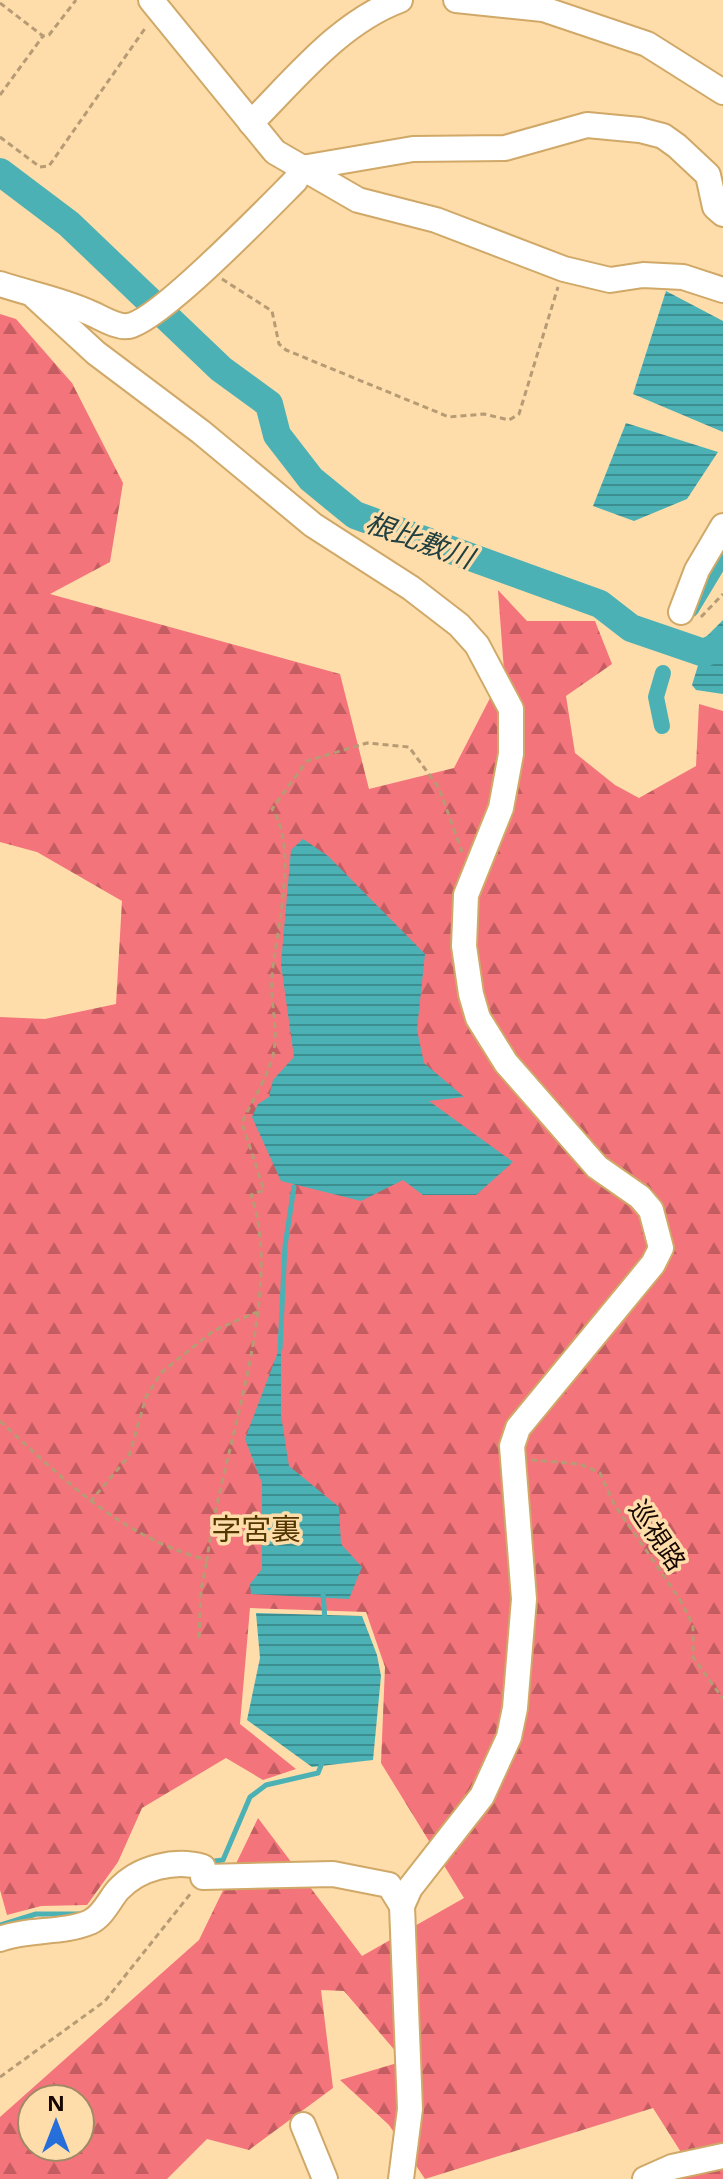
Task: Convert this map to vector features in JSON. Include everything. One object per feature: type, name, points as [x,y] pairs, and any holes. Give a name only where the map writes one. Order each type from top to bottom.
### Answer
[{"type":"street","points":[[151,0],[275,152],[358,200],[436,220],[564,269],[610,280],[643,275],[683,277],[723,290]]},
{"type":"street","points":[[251,123],[335,38],[376,9],[400,0]]},
{"type":"street","points":[[456,0],[543,9],[647,44],[723,92]]},
{"type":"street","points":[[302,168],[413,149],[505,148],[587,125],[640,130],[663,136],[716,182],[715,207],[723,214]]},
{"type":"street","points":[[0,284],[34,296],[54,297],[124,327],[139,323],[206,268],[295,181],[302,168]]},
{"type":"street","points":[[34,296],[96,353],[201,432],[313,525],[411,588],[459,625],[477,645],[511,709],[511,754],[501,808],[471,876],[466,895],[464,946],[478,1018],[506,1063],[597,1167],[640,1197],[651,1210],[661,1248],[653,1264],[518,1428],[512,1446],[524,1599],[515,1708],[509,1737],[482,1796],[410,1888],[402,1906],[410,2109],[401,2179]]},
{"type":"street","points":[[690,616],[697,570],[723,526]]},
{"type":"street","points":[[0,1939],[20,1931],[76,1926],[94,1920],[120,1888],[135,1877],[184,1861],[203,1867],[203,1877],[333,1874],[389,1885],[402,1906]]},
{"type":"street","points":[[303,2125],[325,2179]]},
{"type":"street","points":[[645,2179],[672,2167],[723,2156]]},
{"type":"path","points":[[0,95],[43,36],[49,35],[76,0]]},
{"type":"path","points":[[0,137],[40,167],[49,166],[151,21],[151,0]]},
{"type":"path","points":[[0,3],[43,36]]},
{"type":"path","points":[[206,268],[272,311],[279,344],[286,350],[449,417],[484,414],[509,420],[519,414],[564,269]]},
{"type":"path","points":[[690,616],[723,594]]},
{"type":"path","points":[[199,1638],[201,1590],[250,1362],[257,1312],[261,1222],[251,1195],[264,1190],[242,1123],[274,1050],[272,977],[280,931],[284,876],[280,820],[272,809],[307,761],[367,743],[409,747],[439,788],[471,876]]},
{"type":"path","points":[[90,1502],[129,1456],[146,1397],[161,1373],[213,1331],[257,1312]]},
{"type":"path","points":[[0,1421],[90,1502],[122,1525],[168,1549],[207,1560]]},
{"type":"path","name":"巡視路","points":[[512,1446],[528,1459],[580,1464],[600,1473],[614,1504],[679,1598],[693,1625],[690,1640],[693,1657],[723,1699]]},
{"type":"path","points":[[0,2077],[105,2001],[203,1877]]},
{"type":"green space","points":[[0,314],[16,319],[72,383],[123,483],[110,562],[50,594],[340,674],[369,789],[454,768],[504,671],[498,590],[527,621],[595,621],[612,664],[566,696],[575,753],[615,785],[639,798],[696,766],[699,704],[723,711],[723,2179],[673,2179],[691,2168],[653,2108],[425,2179],[389,2125],[340,2080],[404,2061],[344,1991],[321,1990],[333,2088],[249,2150],[207,2139],[167,2179],[0,2179],[0,2117],[16,2103],[16,2163],[96,2163],[96,2083],[38,2083],[199,1940],[258,1818],[362,1956],[464,1898],[381,1763],[385,1667],[366,1612],[250,1608],[240,1724],[296,1769],[263,1780],[226,1758],[142,1808],[118,1862],[87,1905],[41,1906],[7,1915],[0,1890],[0,1017],[45,1019],[116,1004],[122,901],[37,852],[0,842]]},
{"type":"water","points":[[666,291],[723,321],[723,432],[633,394]]},
{"type":"water","points":[[626,423],[718,452],[687,499],[634,521],[593,506]]},
{"type":"water","points":[[723,620],[723,694],[696,690],[692,685],[700,659],[696,656],[703,640]]},
{"type":"water","points":[[303,839],[328,856],[425,954],[417,1030],[424,1063],[464,1097],[429,1101],[513,1162],[476,1195],[423,1195],[403,1180],[361,1201],[281,1181],[252,1117],[258,1104],[269,1097],[273,1080],[294,1057],[281,964],[291,850]]},
{"type":"water","points":[[281,1344],[281,1415],[289,1466],[339,1507],[341,1544],[362,1567],[349,1599],[251,1594],[250,1584],[262,1569],[262,1483],[245,1439]]},
{"type":"water","points":[[256,1613],[362,1616],[377,1655],[381,1676],[373,1760],[312,1767],[247,1720],[260,1658]]},
{"type":"waterway","name":"根比敷川","points":[[0,172],[69,224],[221,369],[269,404],[277,435],[311,479],[355,515],[600,604],[631,628],[704,653],[723,644]]},
{"type":"waterway","points":[[691,609],[723,556]]},
{"type":"waterway","points":[[662,726],[656,697],[663,673]]},
{"type":"waterway","points":[[280,1349],[285,1246],[294,1187]]},
{"type":"waterway","points":[[323,1592],[325,1621]]},
{"type":"waterway","points":[[207,1862],[223,1860],[250,1797],[266,1785],[318,1773],[322,1763]]},
{"type":"waterway","points":[[110,1882],[133,1865]]},
{"type":"waterway","points":[[0,1925],[36,1914],[79,1914]]},
{"type":"district","name":"字宮裏","points":[[256,1528]]}]
